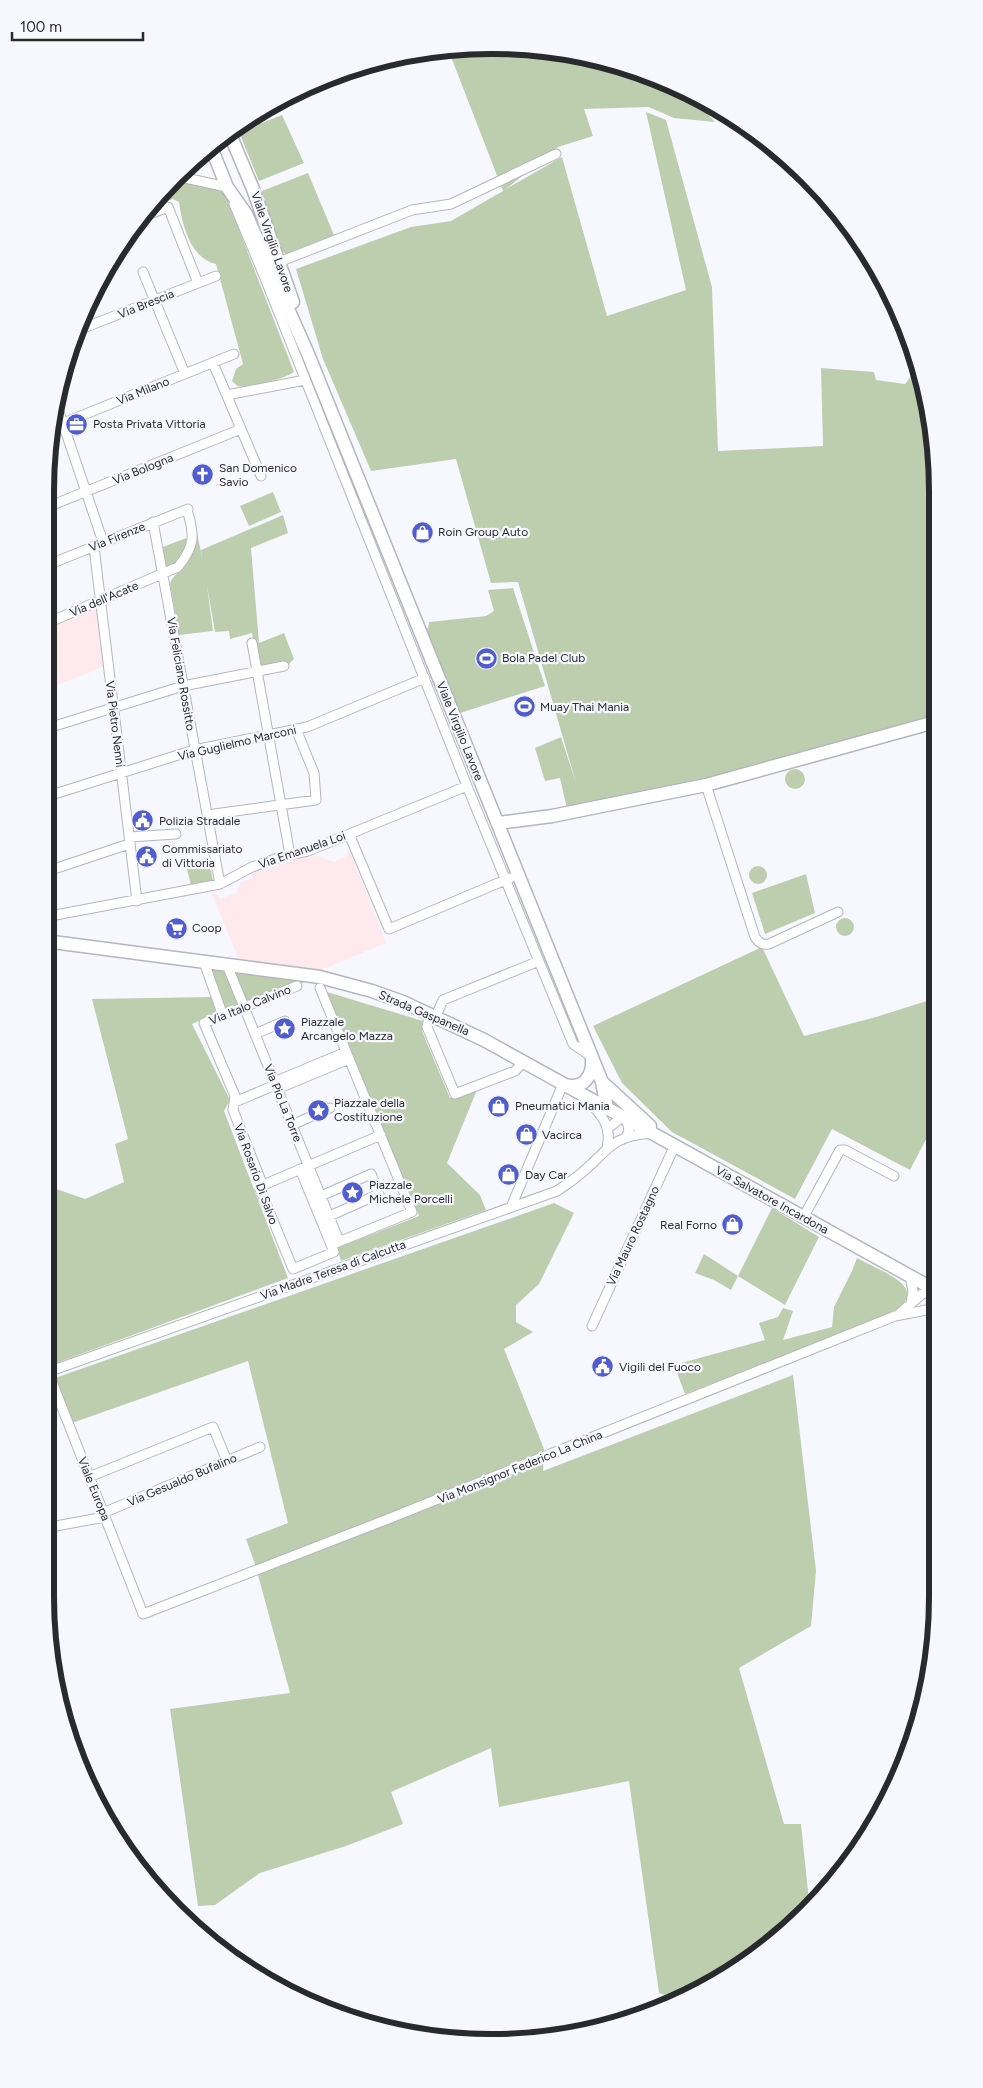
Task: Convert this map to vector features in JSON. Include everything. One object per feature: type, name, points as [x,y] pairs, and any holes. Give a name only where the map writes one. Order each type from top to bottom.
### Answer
[{"type":"street","name":"Viale Virgilio Lavore","points":[[232,139],[253,189],[279,262],[308,354]]},
{"type":"street","name":"Viale Virgilio Lavore","points":[[213,154],[227,187],[246,214],[308,354],[426,663],[498,823],[512,878],[602,1082],[607,1108]]},
{"type":"street","points":[[279,262],[412,210],[451,204],[556,154]]},
{"type":"street","points":[[186,178],[227,187],[306,380],[426,663],[425,678],[467,786],[512,878],[539,961],[573,1044],[592,1057],[592,1072],[588,1078],[577,1086],[563,1084],[511,1207]]},
{"type":"street","points":[[155,211],[168,206],[198,283]]},
{"type":"street","points":[[143,272],[184,374]]},
{"type":"street","name":"Via Brescia","points":[[85,328],[216,276]]},
{"type":"street","name":"Via Milano","points":[[59,425],[234,354]]},
{"type":"street","points":[[213,362],[260,476]]},
{"type":"street","points":[[227,395],[306,380]]},
{"type":"street","points":[[60,415],[103,542]]},
{"type":"street","name":"Via Bologna","points":[[54,504],[241,429]]},
{"type":"street","name":"Via Firenze","points":[[54,563],[188,509]]},
{"type":"street","name":"Via dell'Acate","points":[[54,620],[178,567],[188,555],[193,540],[188,509]]},
{"type":"street","name":"Via Feliciano Rossitto","points":[[154,522],[194,750],[220,884]]},
{"type":"street","name":"Via Pietro Nenni","points":[[94,547],[137,901]]},
{"type":"street","points":[[252,643],[290,855]]},
{"type":"street","points":[[54,726],[183,686],[284,666]]},
{"type":"street","name":"Via Guglielmo Marconi","points":[[54,794],[194,750],[307,727],[425,678]]},
{"type":"street","points":[[498,823],[552,816],[706,785],[929,724]]},
{"type":"street","points":[[207,815],[316,800],[314,772],[296,729]]},
{"type":"street","points":[[706,785],[755,937],[761,944],[769,944],[838,912]]},
{"type":"street","name":"Via Emanuela Loi","points":[[54,916],[220,884],[252,867],[308,851],[467,786]]},
{"type":"street","points":[[54,869],[129,841],[176,834]]},
{"type":"street","points":[[349,834],[389,928],[512,878]]},
{"type":"street","name":"Strada Gaspanella","points":[[54,945],[75,946],[320,977],[372,991],[433,1014],[607,1108]]},
{"type":"street","points":[[523,1062],[516,1071],[455,1094],[427,1027],[443,1000],[539,961]]},
{"type":"street","points":[[204,962],[223,1016]]},
{"type":"street","name":"Via Pio La Torre","points":[[227,965],[292,1125],[305,1165],[320,1196],[325,1218]]},
{"type":"street","name":"Via Italo Calvino","points":[[204,1023],[297,986]]},
{"type":"street","points":[[305,1165],[335,1243],[412,1212],[320,988]]},
{"type":"street","points":[[255,1034],[285,1021]]},
{"type":"street","name":"Via Rosario Di Salvo","points":[[204,1023],[235,1096],[233,1110],[261,1180],[260,1189],[293,1269],[334,1252],[335,1243]]},
{"type":"street","points":[[235,1102],[348,1055]]},
{"type":"street","points":[[602,1082],[671,1143]]},
{"type":"street","points":[[578,1092],[601,1114],[610,1129]]},
{"type":"street","points":[[292,1125],[330,1108]]},
{"type":"street","points":[[607,1108],[610,1129],[608,1147]]},
{"type":"street","name":"Via Salvatore Incardona","points":[[607,1108],[929,1288]]},
{"type":"street","points":[[610,1129],[620,1119],[627,1119],[629,1132],[625,1138]]},
{"type":"street","points":[[261,1186],[380,1132]]},
{"type":"street","name":"Via Madre Teresa di Calcutta","points":[[54,1367],[557,1191],[580,1175],[608,1147],[625,1138],[652,1132]]},
{"type":"street","name":"Via Mauro Rostagno","points":[[592,1326],[671,1143]]},
{"type":"street","points":[[802,1218],[840,1150],[845,1150],[894,1176]]},
{"type":"street","points":[[320,1196],[370,1174],[379,1194],[325,1218]]},
{"type":"street","points":[[910,1277],[913,1291],[910,1304]]},
{"type":"street","points":[[895,1316],[922,1294],[929,1293]]},
{"type":"street","points":[[895,1316],[929,1309]]},
{"type":"street","name":"Via Monsignor Federico La China","points":[[144,1614],[416,1509],[895,1316]]},
{"type":"street","name":"Viale Europa","points":[[54,1390],[144,1614]]},
{"type":"street","points":[[89,1477],[213,1427],[227,1461]]},
{"type":"street","name":"Via Gesualdo Bufalino","points":[[54,1526],[104,1515],[260,1447]]},
{"type":"shaded area","points":[[97,607],[103,667],[54,686],[54,625]]},
{"type":"shaded area","points":[[349,849],[386,943],[319,971],[239,960],[211,892],[218,895],[220,899],[236,893],[241,882],[253,878],[251,874],[301,858],[317,856],[335,862],[345,857]]},
{"type":"green space","points":[[492,54],[549,57],[605,69],[659,87],[685,99],[702,108],[715,122],[674,118],[649,107],[584,109],[593,136],[558,147],[506,189],[562,157],[607,316],[686,290],[646,112],[666,120],[712,287],[718,451],[823,446],[821,368],[874,372],[876,380],[905,384],[913,374],[926,434],[928,463],[929,718],[768,764],[567,809],[560,778],[545,781],[535,748],[561,737],[576,783],[518,582],[491,583],[456,459],[371,471],[323,359],[296,269],[411,227],[451,221],[503,191],[451,56]]},
{"type":"green space","points":[[282,115],[304,163],[259,181],[240,134],[247,129]]},
{"type":"green space","points":[[308,173],[334,235],[286,254],[281,251],[260,194],[262,191]]},
{"type":"green space","points":[[182,182],[222,191],[226,196],[294,372],[275,380],[249,386],[238,386],[232,381],[236,369],[243,364],[216,264],[207,261],[200,255],[189,240],[179,202],[173,199],[165,202]]},
{"type":"green space","points":[[273,492],[281,512],[249,526],[240,506]]},
{"type":"green space","points":[[283,515],[288,533],[251,548],[259,643],[284,633],[294,659],[288,665],[258,669],[252,633],[230,639],[229,631],[215,632],[201,550]]},
{"type":"green space","points":[[196,529],[205,570],[213,631],[179,635],[170,583],[188,560]]},
{"type":"green space","points":[[186,538],[187,548],[172,568],[167,569],[163,547]]},
{"type":"green space","name":"Bola Padel Club","points":[[513,588],[545,686],[460,713],[426,629],[429,622],[486,616],[494,611],[488,590]]},
{"type":"green space","points":[[795,769],[802,772],[805,779],[802,786],[795,789],[788,786],[785,779],[788,772]]},
{"type":"green space","points":[[208,858],[213,880],[191,885],[185,862]]},
{"type":"green space","points":[[758,866],[764,869],[767,875],[764,881],[758,884],[752,881],[749,875],[752,869]]},
{"type":"green space","points":[[806,874],[815,913],[765,934],[752,893]]},
{"type":"green space","points":[[845,918],[851,921],[854,927],[851,933],[845,936],[839,933],[836,927],[839,921]]},
{"type":"green space","points":[[762,947],[804,1036],[876,1017],[929,1000],[929,1133],[910,1170],[832,1129],[795,1199],[672,1132],[622,1083],[593,1026]]},
{"type":"green space","points":[[207,964],[312,979],[224,1014]]},
{"type":"green space","points":[[324,991],[423,1021],[422,1031],[450,1098],[477,1090],[447,1163],[480,1195],[486,1210],[341,1261],[337,1248],[419,1216]]},
{"type":"green space","points":[[211,997],[216,1013],[192,1024],[230,1100],[224,1111],[288,1278],[54,1364],[54,1188],[85,1199],[124,1182],[115,1144],[128,1139],[92,999]]},
{"type":"green space","points":[[554,1203],[574,1213],[539,1284],[516,1305],[516,1322],[533,1332],[504,1349],[544,1449],[543,1471],[793,1375],[816,1571],[811,1626],[739,1668],[784,1824],[801,1824],[809,1898],[758,1944],[710,1976],[669,1996],[659,1993],[629,1781],[499,1807],[491,1748],[391,1792],[403,1824],[346,1846],[260,1873],[215,1905],[198,1906],[170,1709],[290,1693],[255,1564],[246,1539],[288,1523],[248,1361],[72,1423],[55,1378]]},
{"type":"green space","points":[[772,1208],[819,1237],[785,1305],[738,1276]]},
{"type":"green space","points":[[704,1254],[738,1276],[731,1290],[714,1280],[695,1273]]},
{"type":"green space","points":[[857,1258],[883,1271],[903,1285],[907,1292],[905,1300],[896,1309],[877,1319],[685,1394],[674,1365],[765,1340],[759,1323],[778,1317],[783,1308],[793,1311],[783,1340],[832,1327],[834,1307]]},
{"type":"place","name":"Posta Privata Vittoria","points":[[77,424]]},
{"type":"place","name":"San Domenico Savio","points":[[203,475]]},
{"type":"place","name":"Roin Group Auto","points":[[422,532]]},
{"type":"place","name":"Bola Padel Club","points":[[486,658]]},
{"type":"place","name":"Muay Thai Mania","points":[[524,707]]},
{"type":"place","name":"Polizia Stradale","points":[[143,821]]},
{"type":"place","name":"Commissariato di Vittoria","points":[[146,856]]},
{"type":"place","name":"Coop","points":[[176,928]]},
{"type":"place","name":"Piazzale Arcangelo Mazza","points":[[285,1029]]},
{"type":"place","name":"Pneumatici Mania","points":[[499,1106]]},
{"type":"place","name":"Piazzale della Costituzione","points":[[318,1110]]},
{"type":"place","name":"Vacirca","points":[[526,1135]]},
{"type":"place","name":"Day Car","points":[[509,1175]]},
{"type":"place","name":"Piazzale Michele Porcelli","points":[[353,1192]]},
{"type":"place","name":"Real Forno","points":[[733,1225]]},
{"type":"place","name":"Vigili del Fuoco","points":[[603,1367]]}]
